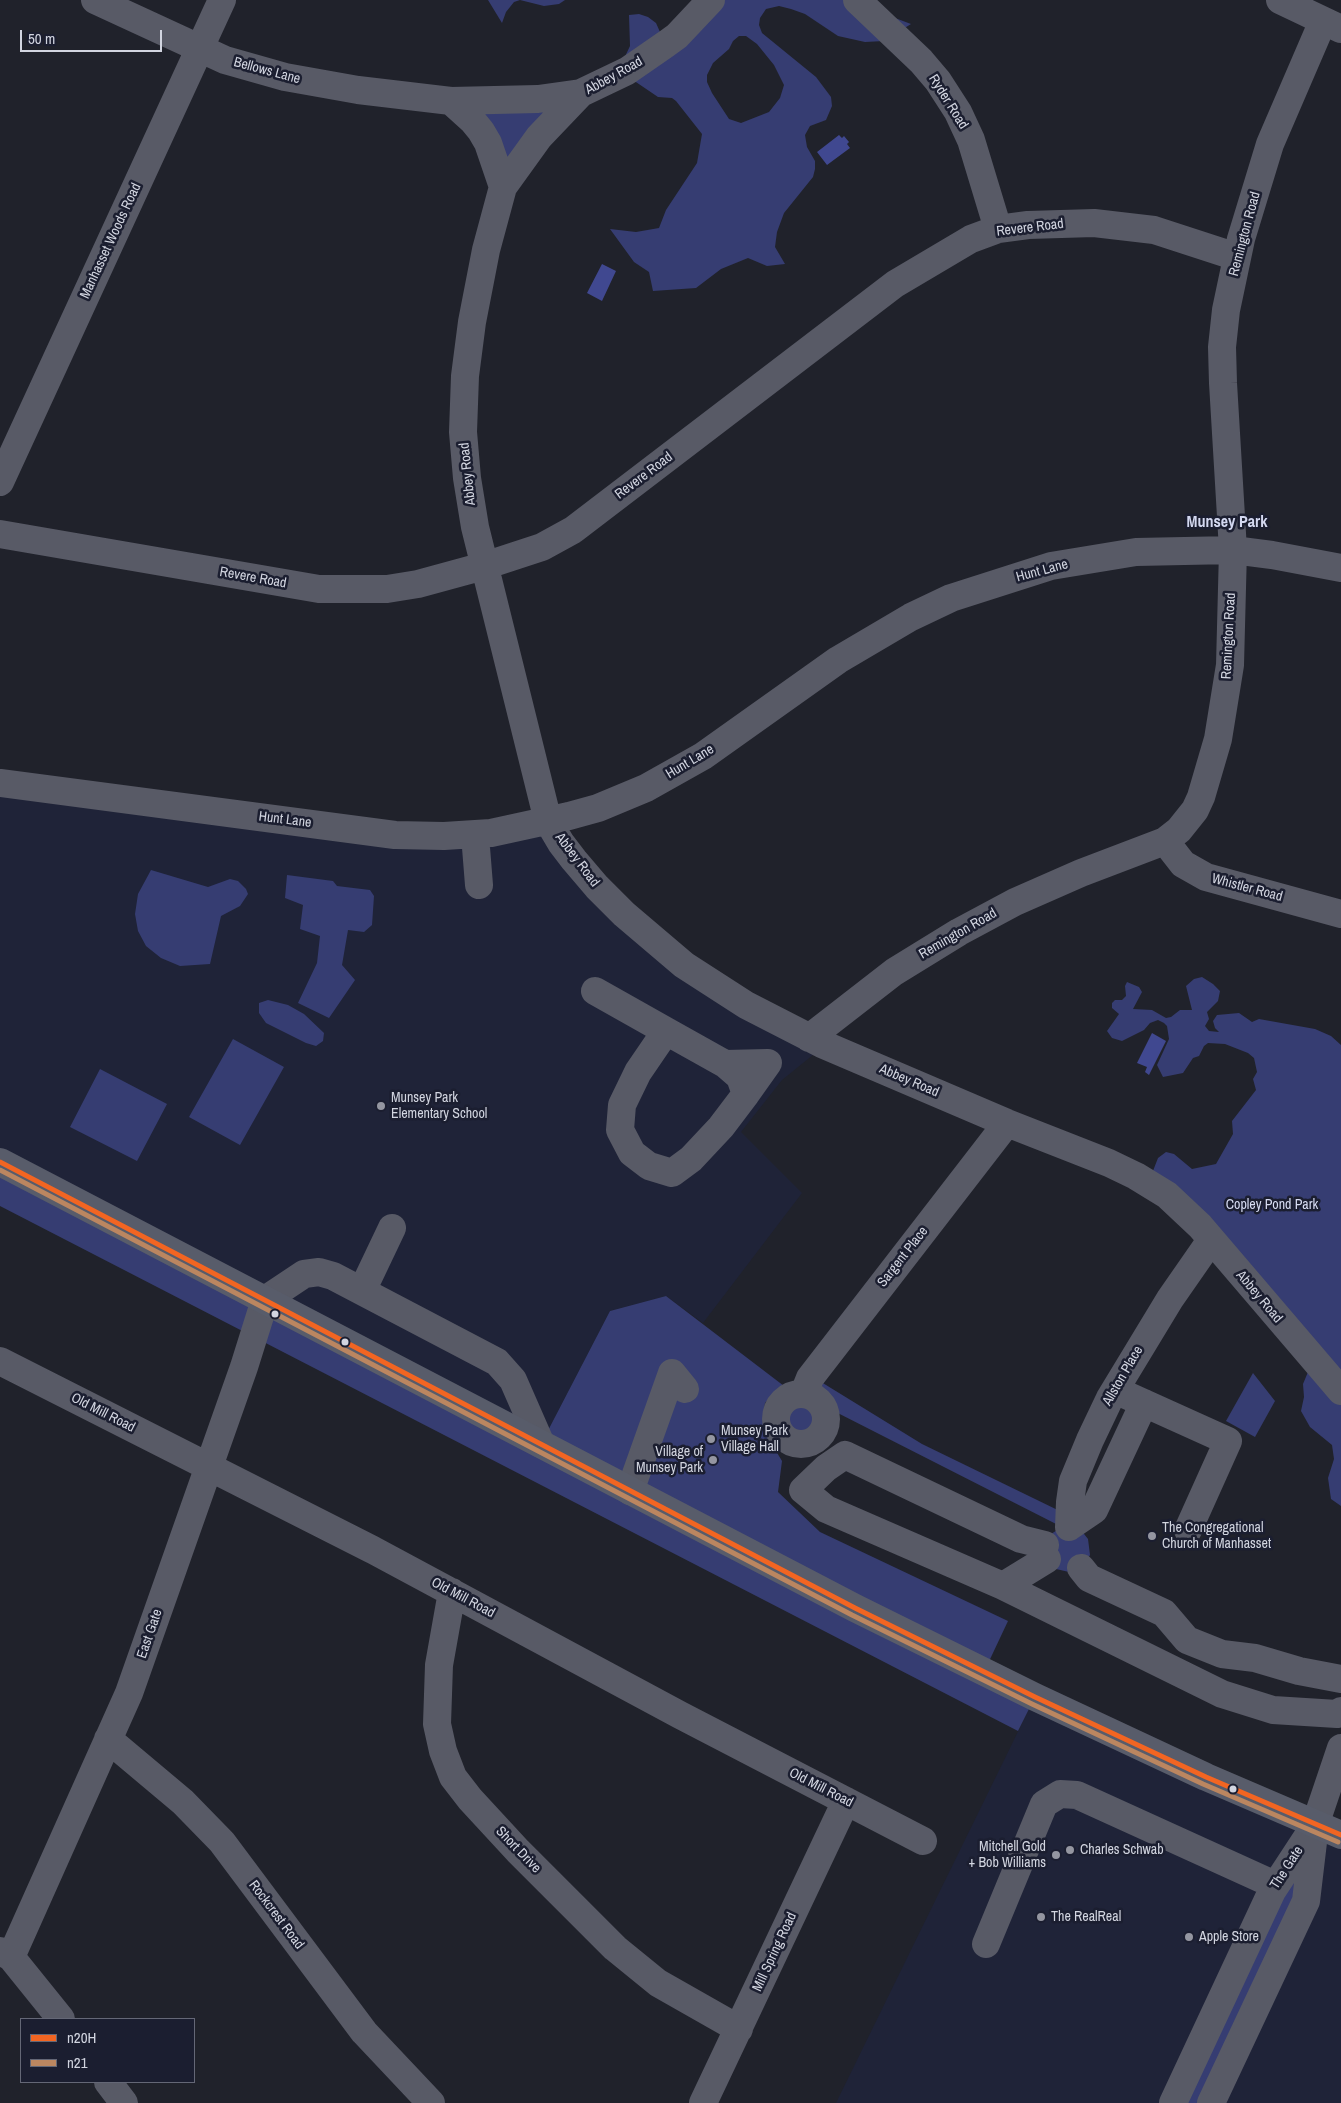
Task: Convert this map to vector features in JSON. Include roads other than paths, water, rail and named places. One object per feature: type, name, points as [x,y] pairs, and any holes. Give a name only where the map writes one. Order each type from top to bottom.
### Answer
[{"type":"main road","points":[[0,1162],[854,1608],[1035,1697],[1206,1777],[1341,1835]]},
{"type":"street","name":"Bellows Lane","points":[[95,0],[225,60],[286,77],[358,90],[451,101],[538,99],[581,93]]},
{"type":"street","name":"Manhasset Woods Road","points":[[0,482],[222,0]]},
{"type":"street","name":"Abbey Road","points":[[711,0],[677,36],[666,44],[628,71],[581,93],[539,138],[503,188],[486,250],[472,322],[465,376],[464,432],[467,478],[474,527],[548,820],[561,843],[592,881],[647,935],[684,965],[746,1006],[802,1034],[1136,1176],[1179,1205],[1341,1391]]},
{"type":"street","name":"Ryder Road","points":[[857,0],[920,61],[938,81],[958,112],[972,140],[998,229]]},
{"type":"street","points":[[1280,0],[1332,25]]},
{"type":"street","name":"Remington Road","points":[[746,1094],[768,1063],[802,1034],[894,972],[958,932],[1015,902],[1073,876],[1165,841],[1179,830],[1195,810],[1201,797],[1218,739],[1230,665],[1233,550],[1222,347],[1226,310],[1237,257],[1270,144],[1332,25]]},
{"type":"street","points":[[451,101],[481,130],[488,143],[503,188]]},
{"type":"street","name":"Revere Road","points":[[0,534],[319,589],[387,589],[418,584],[484,566],[542,547],[573,530],[895,284],[971,240],[998,229],[1070,223],[1121,225],[1154,230],[1180,237],[1237,257]]},
{"type":"street","name":"Hunt Lane","points":[[0,783],[395,834],[425,836],[475,834],[507,830],[598,808],[646,788],[702,756],[838,660],[911,617],[951,598],[1051,566],[1136,552],[1233,550],[1341,568]]},
{"type":"street","points":[[475,834],[479,885]]},
{"type":"street","name":"Whistler Road","points":[[1165,841],[1183,864],[1206,876],[1341,914]]},
{"type":"street","points":[[595,991],[725,1064],[740,1077],[746,1094],[710,1140],[691,1159],[672,1173],[648,1166],[632,1154],[620,1130],[622,1105],[638,1072],[666,1031]]},
{"type":"street","points":[[725,1064],[768,1063]]},
{"type":"street","name":"Sargent Place","points":[[807,1395],[806,1388],[810,1378],[1007,1122]]},
{"type":"street","points":[[362,1291],[392,1228]]},
{"type":"street","name":"Allston Place","points":[[1069,1527],[1070,1502],[1074,1480],[1090,1440],[1115,1390],[1170,1298],[1211,1240]]},
{"type":"street","points":[[264,1300],[297,1277],[312,1272],[333,1276],[362,1291],[497,1362],[513,1380],[541,1444]]},
{"type":"street","name":"East Gate","points":[[5,1954],[130,1693],[244,1367],[264,1300]]},
{"type":"street","name":"Old Mill Road","points":[[0,1361],[374,1550],[680,1715],[923,1841]]},
{"type":"street","points":[[630,1491],[672,1373],[685,1389]]},
{"type":"street","points":[[1115,1390],[1228,1441],[1188,1530]]},
{"type":"street","points":[[1069,1527],[1094,1510],[1144,1403]]},
{"type":"street","points":[[1003,1586],[1046,1552],[1051,1534],[1062,1527],[1069,1527],[1083,1533],[1090,1547],[1090,1555],[1081,1568],[1075,1571],[1062,1572],[1051,1565],[1046,1552],[845,1455],[826,1468],[803,1490],[826,1509],[1003,1586],[1222,1694],[1273,1710],[1337,1714],[1341,1711]]},
{"type":"street","points":[[1081,1568],[1089,1578],[1164,1613],[1187,1640],[1222,1654],[1255,1658],[1299,1671],[1341,1679]]},
{"type":"street","name":"Short Drive","points":[[452,1592],[439,1665],[437,1724],[442,1751],[454,1777],[470,1799],[518,1851],[615,1948],[658,1983],[738,2028]]},
{"type":"street","name":"Rockcrest Road","points":[[108,1739],[182,1802],[222,1842],[364,2032],[431,2103]]},
{"type":"street","points":[[1316,1825],[1339,1759]]},
{"type":"street","points":[[986,1944],[1044,1804],[1060,1794],[1077,1795],[1275,1885]]},
{"type":"street","name":"Mill Spring Road","points":[[703,2103],[846,1801]]},
{"type":"street","name":"The Gate","points":[[1173,2103],[1275,1885],[1316,1825]]},
{"type":"street","name":"The Gate","points":[[1212,2103],[1306,1901],[1316,1825]]},
{"type":"street","points":[[1263,1910],[1295,1924]]},
{"type":"street","points":[[5,1954],[60,2018]]},
{"type":"street","points":[[109,2083],[124,2103]]},
{"type":"place","name":"Munsey Park Elementary School","points":[[381,1106]]},
{"type":"place","name":"Munsey Park Village Hall","points":[[711,1439]]},
{"type":"place","name":"Village of Munsey Park","points":[[713,1460]]},
{"type":"place","name":"The Congregational Church of Manhasset","points":[[1152,1536]]},
{"type":"place","name":"Charles Schwab","points":[[1070,1850]]},
{"type":"place","name":"Mitchell Gold + Bob Williams","points":[[1056,1855]]},
{"type":"place","name":"The RealReal","points":[[1041,1917]]},
{"type":"place","name":"Apple Store","points":[[1189,1937]]},
{"type":"district","name":"Munsey Park","points":[[1227,523]]},
{"type":"park label","name":"Copley Pond Park","points":[[1272,1205]]}]
